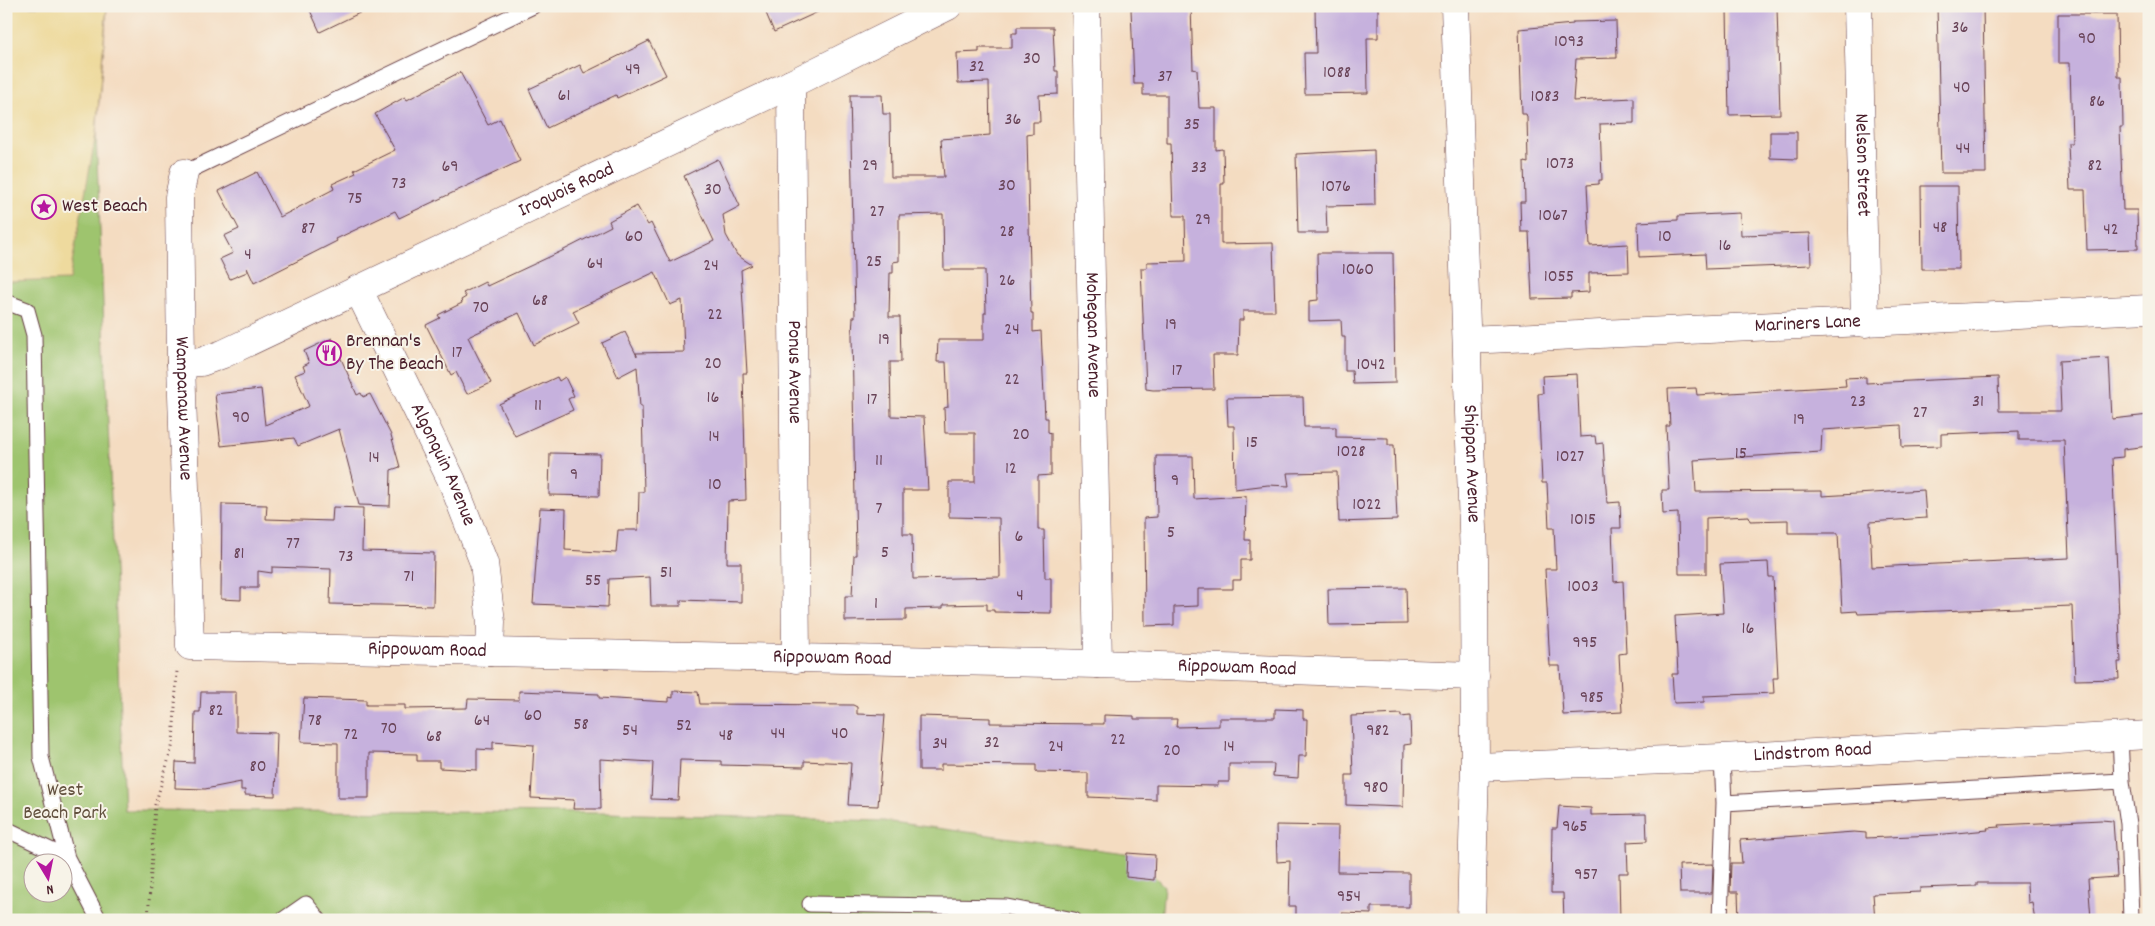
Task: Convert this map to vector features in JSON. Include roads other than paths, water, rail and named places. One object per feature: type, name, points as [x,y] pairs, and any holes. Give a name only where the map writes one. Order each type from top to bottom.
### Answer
[{"type":"street","name":"Iroquois Road","points":[[181,363],[201,362],[223,354],[358,288],[791,84],[948,6]]},
{"type":"street","name":"Mohegan Avenue","points":[[1086,6],[1098,664]]},
{"type":"street","name":"Shippan Avenue","points":[[1455,6],[1467,340],[1475,676],[1471,920]]},
{"type":"street","name":"Nelson Street","points":[[1858,6],[1865,323]]},
{"type":"street","name":"Ponus Avenue","points":[[791,84],[796,659]]},
{"type":"street","name":"Wampanaw Avenue","points":[[184,173],[179,197],[181,363],[190,646]]},
{"type":"street","name":"Algonquin Avenue","points":[[358,288],[452,481],[478,545],[484,563],[491,622],[490,652]]},
{"type":"street","name":"Mariners Lane","points":[[1467,340],[1865,323],[2149,308]]},
{"type":"street","name":"Rippowam Road","points":[[190,646],[1098,664],[1475,676]]},
{"type":"street","name":"Lindstrom Road","points":[[1475,766],[1722,758],[2149,735]]},
{"type":"lane","points":[[184,173],[533,6]]},
{"type":"lane","points":[[6,302],[27,310],[34,335],[41,757],[66,854]]},
{"type":"lane","points":[[2120,736],[2122,781],[2128,824],[2131,920]]},
{"type":"lane","points":[[1720,920],[1724,803],[1722,758]]},
{"type":"lane","points":[[1724,803],[2122,781]]},
{"type":"lane","points":[[6,828],[59,854]]},
{"type":"lane","points":[[72,868],[99,920]]},
{"type":"lane","points":[[283,920],[306,904],[319,920]]},
{"type":"lane","points":[[810,904],[1007,907],[1074,920]]},
{"type":"place","name":"West Beach","points":[[44,207]]},
{"type":"place","name":"Brennan's By The Beach","points":[[329,353]]},
{"type":"park label","name":"West Beach Park","points":[[65,802]]}]
